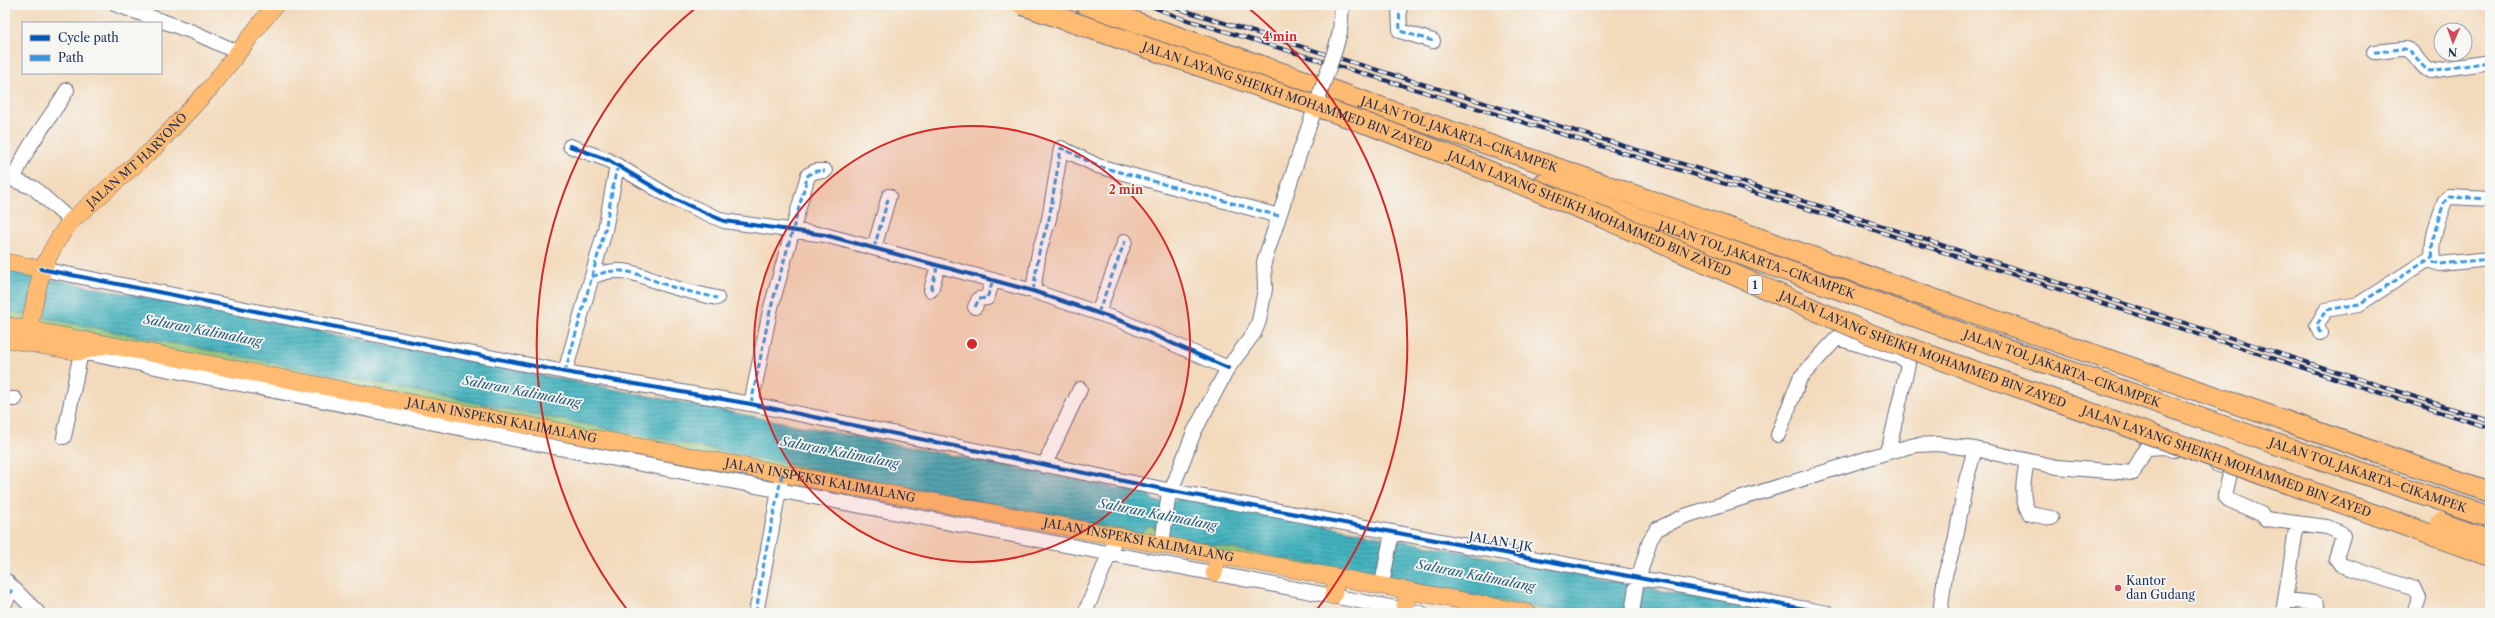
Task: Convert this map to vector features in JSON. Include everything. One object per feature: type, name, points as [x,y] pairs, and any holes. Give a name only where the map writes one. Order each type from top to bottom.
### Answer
[{"type":"highway","name":"JALAN TOL JAKARTA–CIKAMPEK","points":[[1023,5],[1407,135],[2215,424],[2490,517]]},
{"type":"highway","name":"JALAN LAYANG SHEIKH MOHAMMED BIN ZAYED","points":[[1023,5],[1368,124],[1454,157],[1592,213],[1870,334],[2490,556]]},
{"type":"highway","name":"JALAN LAYANG SHEIKH MOHAMMED BIN ZAYED","points":[[1055,5],[1458,145],[1596,202],[1877,324],[2490,541]]},
{"type":"highway","name":"JALAN TOL JAKARTA–CIKAMPEK","points":[[1086,5],[2490,492]]},
{"type":"main road","name":"JALAN MT HARYONO","points":[[30,325],[40,272],[71,221],[154,148],[212,86],[274,5]]},
{"type":"main road","points":[[5,262],[40,272]]},
{"type":"main road","name":"JALAN INSPEKSI KALIMALANG","points":[[5,325],[30,325],[113,345],[781,481],[1117,537],[1163,538],[1218,556],[1337,578],[1382,582],[1409,591],[1520,612]]},
{"type":"main road","name":"JALAN INSPEKSI KALIMALANG","points":[[5,339],[81,352],[95,347],[113,345]]},
{"type":"main road","points":[[1214,573],[1218,556]]},
{"type":"main road","points":[[1333,596],[1337,578]]},
{"type":"main road","points":[[1404,610],[1409,591]]},
{"type":"street","points":[[117,5],[193,32],[237,52]]},
{"type":"street","points":[[1163,538],[1170,495],[1194,432],[1228,368],[1254,333],[1260,321],[1265,289],[1264,262],[1335,50],[1340,32],[1342,5]]},
{"type":"street","points":[[1399,5],[1400,31],[1433,41]]},
{"type":"street","points":[[2374,52],[2405,48],[2411,52],[2424,69],[2430,71],[2490,62]]},
{"type":"street","points":[[67,90],[52,117],[30,144],[9,178],[34,188],[71,221]]},
{"type":"street","points":[[570,146],[608,160],[619,168],[698,211],[724,221],[824,235],[1033,291],[1098,312],[1228,368]]},
{"type":"street","points":[[1033,291],[1039,252],[1049,218],[1061,148],[1098,166],[1279,216]]},
{"type":"street","points":[[565,372],[605,230],[615,175],[619,168]]},
{"type":"street","points":[[751,404],[770,312],[791,231],[808,176],[816,171],[825,170]]},
{"type":"street","points":[[874,248],[889,196]]},
{"type":"street","points":[[2490,199],[2449,197],[2446,201],[2433,246],[2432,257],[2434,262],[2440,264],[2490,259]]},
{"type":"street","points":[[1098,312],[1125,241]]},
{"type":"street","points":[[2320,333],[2317,325],[2326,310],[2359,304],[2432,257]]},
{"type":"street","points":[[931,290],[938,265]]},
{"type":"street","points":[[592,277],[605,270],[629,271],[670,286],[717,298]]},
{"type":"street","name":"JALAN LJK","points":[[40,272],[565,372],[751,404],[1044,466],[1170,495],[1391,534],[1637,581],[1827,613]]},
{"type":"street","points":[[975,307],[979,299],[987,298],[993,280]]},
{"type":"street","points":[[1778,435],[1800,378],[1837,338],[1901,357],[1908,364],[1890,444],[1885,453]]},
{"type":"street","points":[[64,437],[81,352]]},
{"type":"street","name":"JALAN INSPEKSI KALIMALANG","points":[[81,352],[584,453],[781,481],[1110,553],[1421,613]]},
{"type":"street","points":[[1044,466],[1080,389]]},
{"type":"street","points":[[1632,613],[1637,581],[1650,540],[1657,529],[1669,522],[1885,453],[1915,445],[1938,444],[1975,449],[2057,467],[2132,473],[2146,448],[2165,447],[2231,469],[2225,496],[2229,500],[2261,514],[2266,519],[2327,527],[2341,533],[2343,536],[2336,558],[2341,565],[2415,589],[2419,598],[2414,613]]},
{"type":"street","points":[[1940,613],[1945,575],[1955,542],[1966,481],[1975,449]]},
{"type":"street","points":[[2027,461],[2023,487],[2027,509],[2030,514],[2051,518]]},
{"type":"street","points":[[756,613],[781,481]]},
{"type":"street","points":[[2297,523],[2284,606],[2314,603],[2317,604],[2317,613]]},
{"type":"street","points":[[1382,582],[1391,534]]},
{"type":"street","points":[[1085,613],[1117,537]]},
{"type":"street","points":[[5,603],[7,585]]},
{"type":"street","points":[[7,585],[38,613]]},
{"type":"green space","points":[[5,310],[1139,533],[1150,527],[1163,530],[1168,536],[1566,613],[1528,613],[5,325]]},
{"type":"water","name":"Saluran Kalimalang","points":[[5,270],[1149,494],[1154,501],[1171,503],[1178,497],[1776,613],[1566,613],[1168,536],[1163,530],[1150,527],[1139,533],[5,310]]},
{"type":"railway","points":[[1147,5],[1181,18],[1837,218],[2490,428]]},
{"type":"railway","points":[[1166,5],[1839,212],[2490,421]]},
{"type":"marked path","points":[[1399,5],[1400,31],[1433,41]]},
{"type":"marked path","points":[[2374,52],[2400,49],[2408,50],[2426,69],[2430,71],[2490,62]]},
{"type":"marked path","points":[[1033,291],[1039,252],[1049,219],[1061,148],[1098,166],[1279,216]]},
{"type":"marked path","points":[[565,372],[605,230],[616,171],[619,168]]},
{"type":"marked path","points":[[751,404],[770,311],[808,175],[816,171],[825,171]]},
{"type":"marked path","points":[[874,248],[889,196]]},
{"type":"marked path","points":[[2490,199],[2449,197],[2445,201],[2440,215],[2432,248],[2434,262],[2440,264],[2490,259]]},
{"type":"marked path","points":[[1098,313],[1125,241]]},
{"type":"marked path","points":[[2320,333],[2317,325],[2326,310],[2359,304],[2432,257]]},
{"type":"marked path","points":[[931,290],[938,265]]},
{"type":"marked path","points":[[592,277],[613,271],[631,272],[675,288],[717,298]]},
{"type":"marked path","points":[[975,307],[979,299],[987,298],[993,280]]},
{"type":"marked path","points":[[756,613],[765,556],[782,474]]},
{"type":"marked path","points":[[5,603],[12,589]]},
{"type":"cycle path","points":[[570,146],[608,160],[672,198],[724,221],[825,235],[1033,291],[1124,322],[1228,368]]},
{"type":"cycle path","points":[[41,269],[565,372],[751,404],[1172,491],[1827,613]]},
{"type":"place","name":"Kantor dan Gudang","points":[[2118,588]]}]
